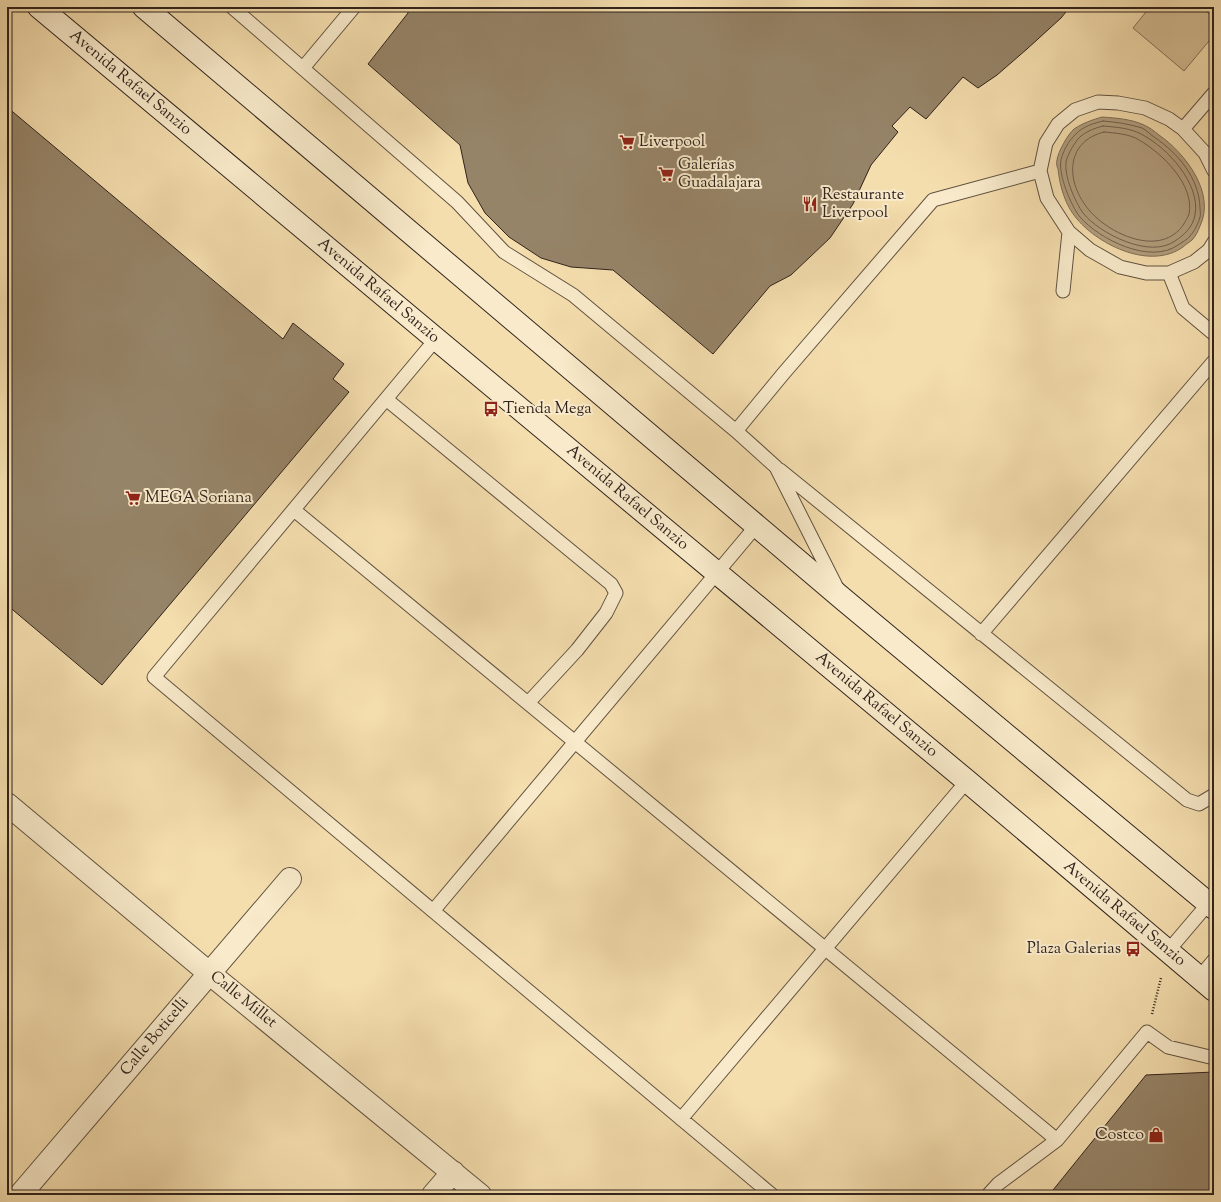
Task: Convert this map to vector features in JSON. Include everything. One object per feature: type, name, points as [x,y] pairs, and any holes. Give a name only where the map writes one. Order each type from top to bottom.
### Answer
[{"type":"main road","name":"Avenida Rafael Sanzio","points":[[40,7],[967,781],[1207,984]]},
{"type":"main road","points":[[144,7],[843,598],[1212,903]]},
{"type":"main road","name":"Calle Millet","points":[[7,804],[209,973],[480,1195]]},
{"type":"main road","name":"Calle Boticelli","points":[[20,1195],[290,879]]},
{"type":"main road","points":[[434,1195],[452,1172]]},
{"type":"lane","points":[[232,7],[457,202],[504,252],[573,296],[736,431],[776,467],[1186,800],[1199,804],[1214,795]]},
{"type":"lane","points":[[303,68],[354,7]]},
{"type":"lane","points":[[1183,129],[1214,93]]},
{"type":"lane","points":[[1214,171],[1205,153],[1183,129],[1169,119],[1146,108],[1118,103],[1098,102],[1076,110],[1058,124],[1046,143],[1040,171],[1047,198],[1069,232],[1090,250],[1120,267],[1146,273],[1169,273],[1194,262],[1210,250],[1214,242]]},
{"type":"lane","points":[[736,431],[782,374],[933,200],[1040,171]]},
{"type":"lane","points":[[1063,290],[1069,232]]},
{"type":"lane","points":[[1169,273],[1183,308],[1214,334]]},
{"type":"lane","points":[[436,339],[154,677],[772,1195]]},
{"type":"lane","points":[[981,634],[1214,361]]},
{"type":"lane","points":[[386,399],[611,584],[616,593],[606,613],[577,650],[528,703]]},
{"type":"lane","points":[[776,467],[843,598]]},
{"type":"lane","points":[[294,510],[1057,1140]]},
{"type":"lane","points":[[433,911],[757,525]]},
{"type":"lane","points":[[681,1119],[967,781]]},
{"type":"lane","points":[[1168,951],[1212,903]]},
{"type":"lane","points":[[1207,984],[1214,960]]},
{"type":"lane","points":[[988,1195],[998,1184],[1057,1140],[1147,1032],[1168,1047],[1214,1058]]},
{"type":"path","points":[[1147,1032],[1168,951]]},
{"type":"shaded area","points":[[1150,7],[1201,7],[1214,18],[1214,35],[1184,71],[1133,28]]},
{"type":"water","points":[[1102,117],[1129,120],[1150,128],[1179,152],[1188,163],[1201,187],[1204,200],[1204,213],[1196,235],[1183,247],[1170,254],[1156,256],[1127,252],[1112,246],[1087,229],[1069,208],[1060,182],[1057,165],[1061,148],[1074,129]]},
{"type":"building","name":"Galerías Guadalajara","points":[[408,7],[1070,7],[1061,18],[1027,49],[997,75],[978,88],[963,77],[926,119],[910,107],[892,126],[898,132],[871,165],[853,204],[830,238],[791,275],[770,286],[713,354],[613,270],[571,267],[541,258],[509,237],[485,213],[468,183],[460,145],[368,64],[408,13]]},
{"type":"building","name":"MEGA Soriana","points":[[7,107],[283,339],[293,323],[344,364],[333,379],[349,392],[102,685],[7,605]]},
{"type":"building","name":"Costco","points":[[1214,1072],[1214,1195],[1049,1195],[1146,1075]]},
{"type":"place","name":"Liverpool","points":[[627,142]]},
{"type":"place","name":"Galerías Guadalajara","points":[[666,174]]},
{"type":"place","name":"Restaurante Liverpool","points":[[810,204]]},
{"type":"place","name":"Tienda Mega","points":[[491,409]]},
{"type":"place","name":"MEGA Soriana","points":[[133,498]]},
{"type":"place","name":"Plaza Galerias","points":[[1133,949]]},
{"type":"place","name":"Costco","points":[[1156,1135]]}]
